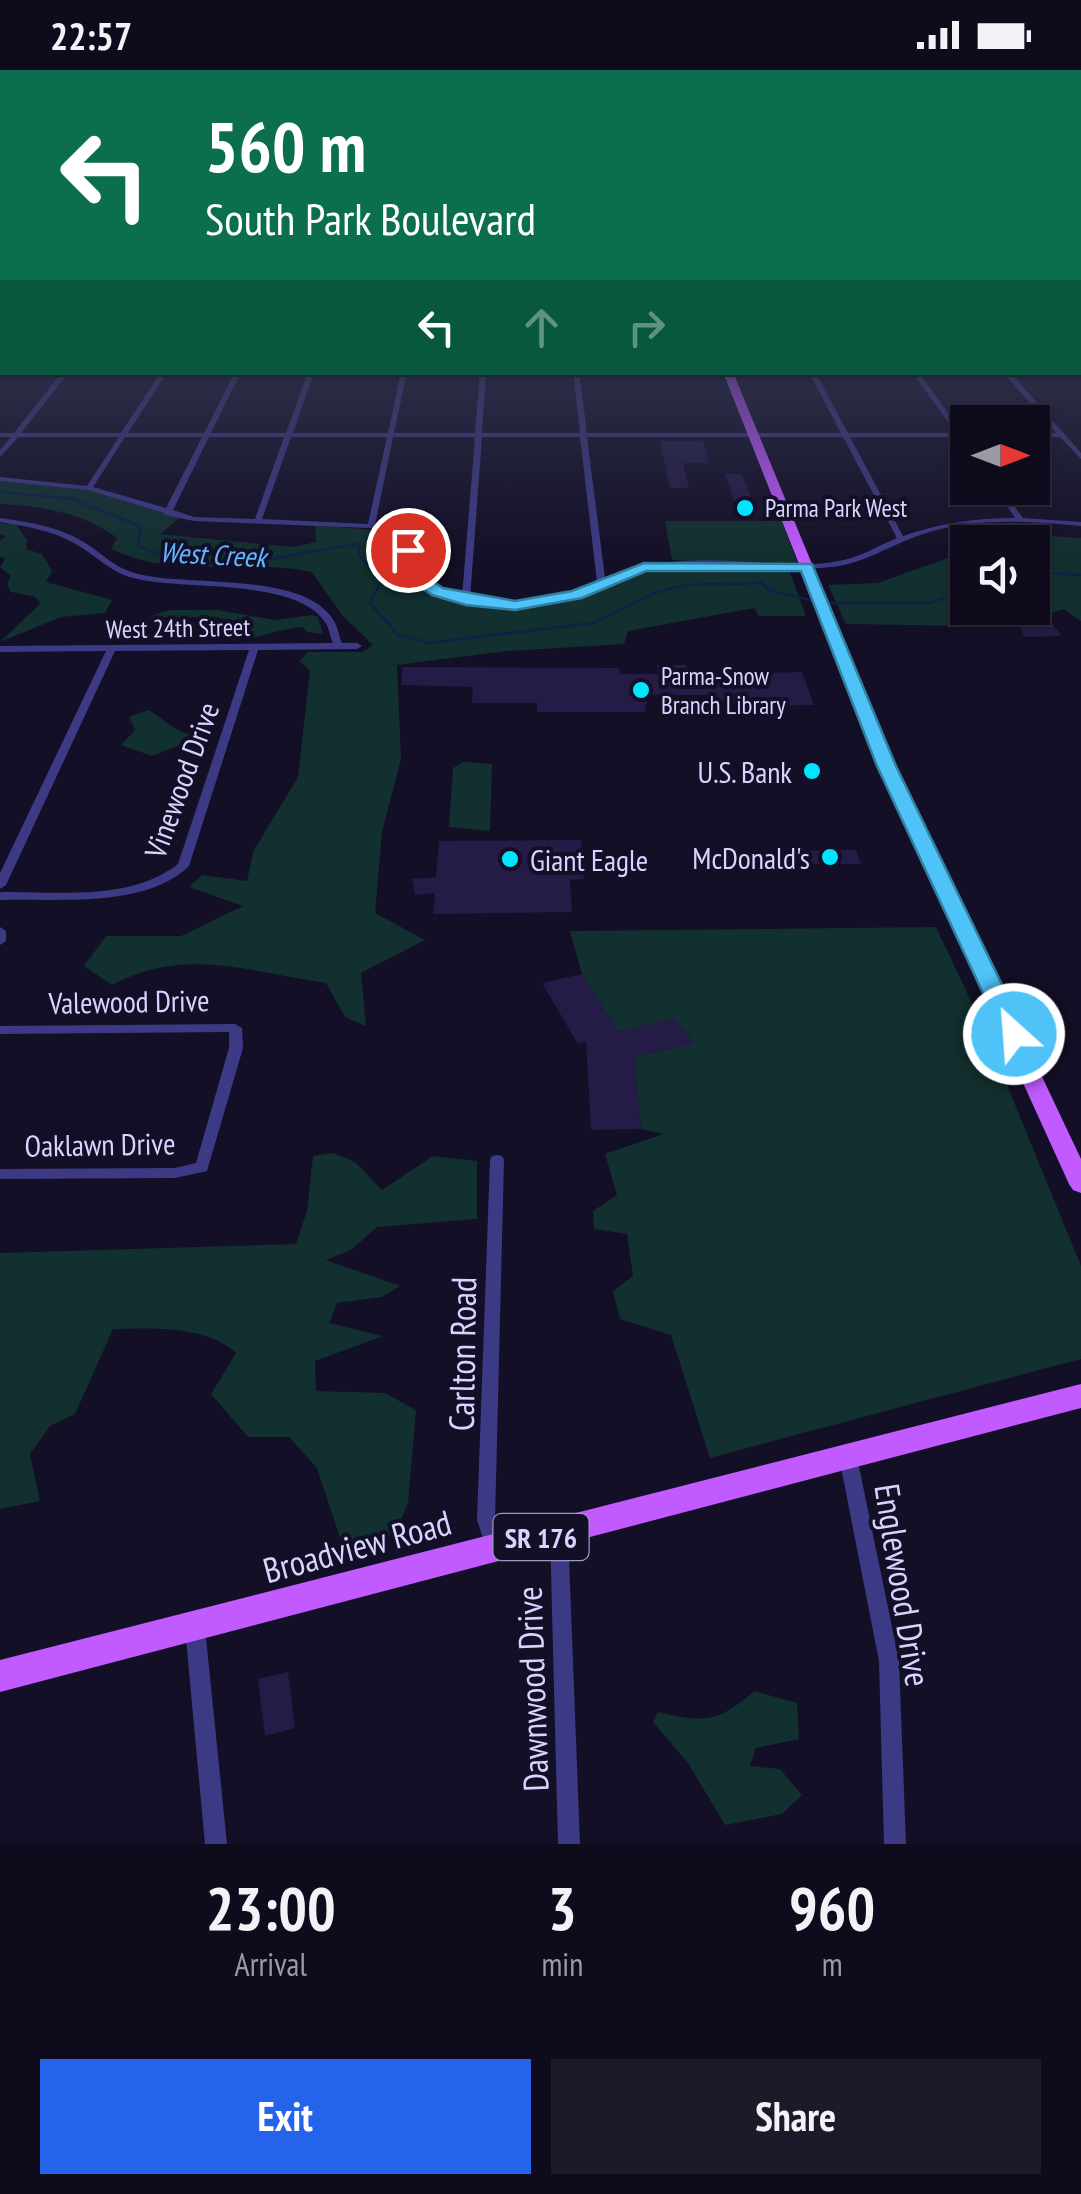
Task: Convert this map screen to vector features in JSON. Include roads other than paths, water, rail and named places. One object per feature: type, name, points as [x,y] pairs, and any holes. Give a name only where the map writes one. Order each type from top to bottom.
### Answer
[{"type":"main road","points":[[737,396],[887,766],[1081,1184]]},
{"type":"main road","name":"Broadview Road","points":[[0,1676],[1081,1396]]},
{"type":"street","points":[[0,455],[47,396]]},
{"type":"street","points":[[88,488],[148,396]]},
{"type":"street","points":[[168,513],[226,396]]},
{"type":"street","points":[[258,521],[302,396]]},
{"type":"street","points":[[371,526],[399,396]]},
{"type":"street","points":[[466,600],[482,396]]},
{"type":"street","points":[[581,396],[588,435],[601,581]]},
{"type":"street","points":[[825,396],[901,539]]},
{"type":"street","points":[[934,396],[950,417]]},
{"type":"street","points":[[1027,396],[1081,457]]},
{"type":"street","points":[[0,435],[950,435]]},
{"type":"street","points":[[1050,435],[1061,435]]},
{"type":"street","points":[[0,479],[88,488],[194,519],[371,526],[397,538],[420,580],[437,592],[515,606],[549,602],[644,567],[673,564],[810,574],[858,560],[901,539],[966,522],[1019,518],[1081,524]]},
{"type":"street","points":[[1010,505],[1019,518]]},
{"type":"street","points":[[0,520],[73,539],[114,570],[140,578],[256,588],[290,596],[322,609],[332,622],[338,646]]},
{"type":"street","name":"West 24th Street","points":[[0,649],[356,646]]},
{"type":"street","name":"Vinewood Drive","points":[[0,896],[132,890],[171,880],[183,866],[254,647]]},
{"type":"street","points":[[0,885],[112,648]]},
{"type":"street","points":[[0,931],[0,941]]},
{"type":"street","name":"Valewood Drive","points":[[0,1030],[235,1028],[236,1048],[202,1168]]},
{"type":"street","name":"Carlton Road","points":[[495,1548],[486,1520],[496,1160]]},
{"type":"street","name":"Oaklawn Drive","points":[[0,1174],[175,1173],[202,1168]]},
{"type":"street","name":"Englewood Drive","points":[[848,1457],[888,1660],[895,1844]]},
{"type":"street","name":"Dawnwood Drive","points":[[559,1532],[569,1844]]},
{"type":"street","points":[[195,1626],[216,1844]]},
{"type":"waterway","name":"West Creek","points":[[0,492],[72,499],[140,526],[138,546],[195,562],[248,562],[358,544],[359,555],[381,582],[370,603],[398,635],[429,643],[593,623],[657,592],[686,585],[761,583],[771,591],[815,601]]},
{"type":"waterway","name":"West Creek","points":[[1050,573],[1081,575]]},
{"type":"waterway","name":"West Creek","points":[[824,603],[929,603],[950,596]]},
{"type":"place","name":"Parma Park West","points":[[745,508]]},
{"type":"place","name":"Parma-Snow Branch Library","points":[[641,690]]},
{"type":"place","name":"U.S. Bank","points":[[812,771]]},
{"type":"place","name":"McDonald's","points":[[830,857]]},
{"type":"place","name":"Giant Eagle","points":[[510,859]]}]
